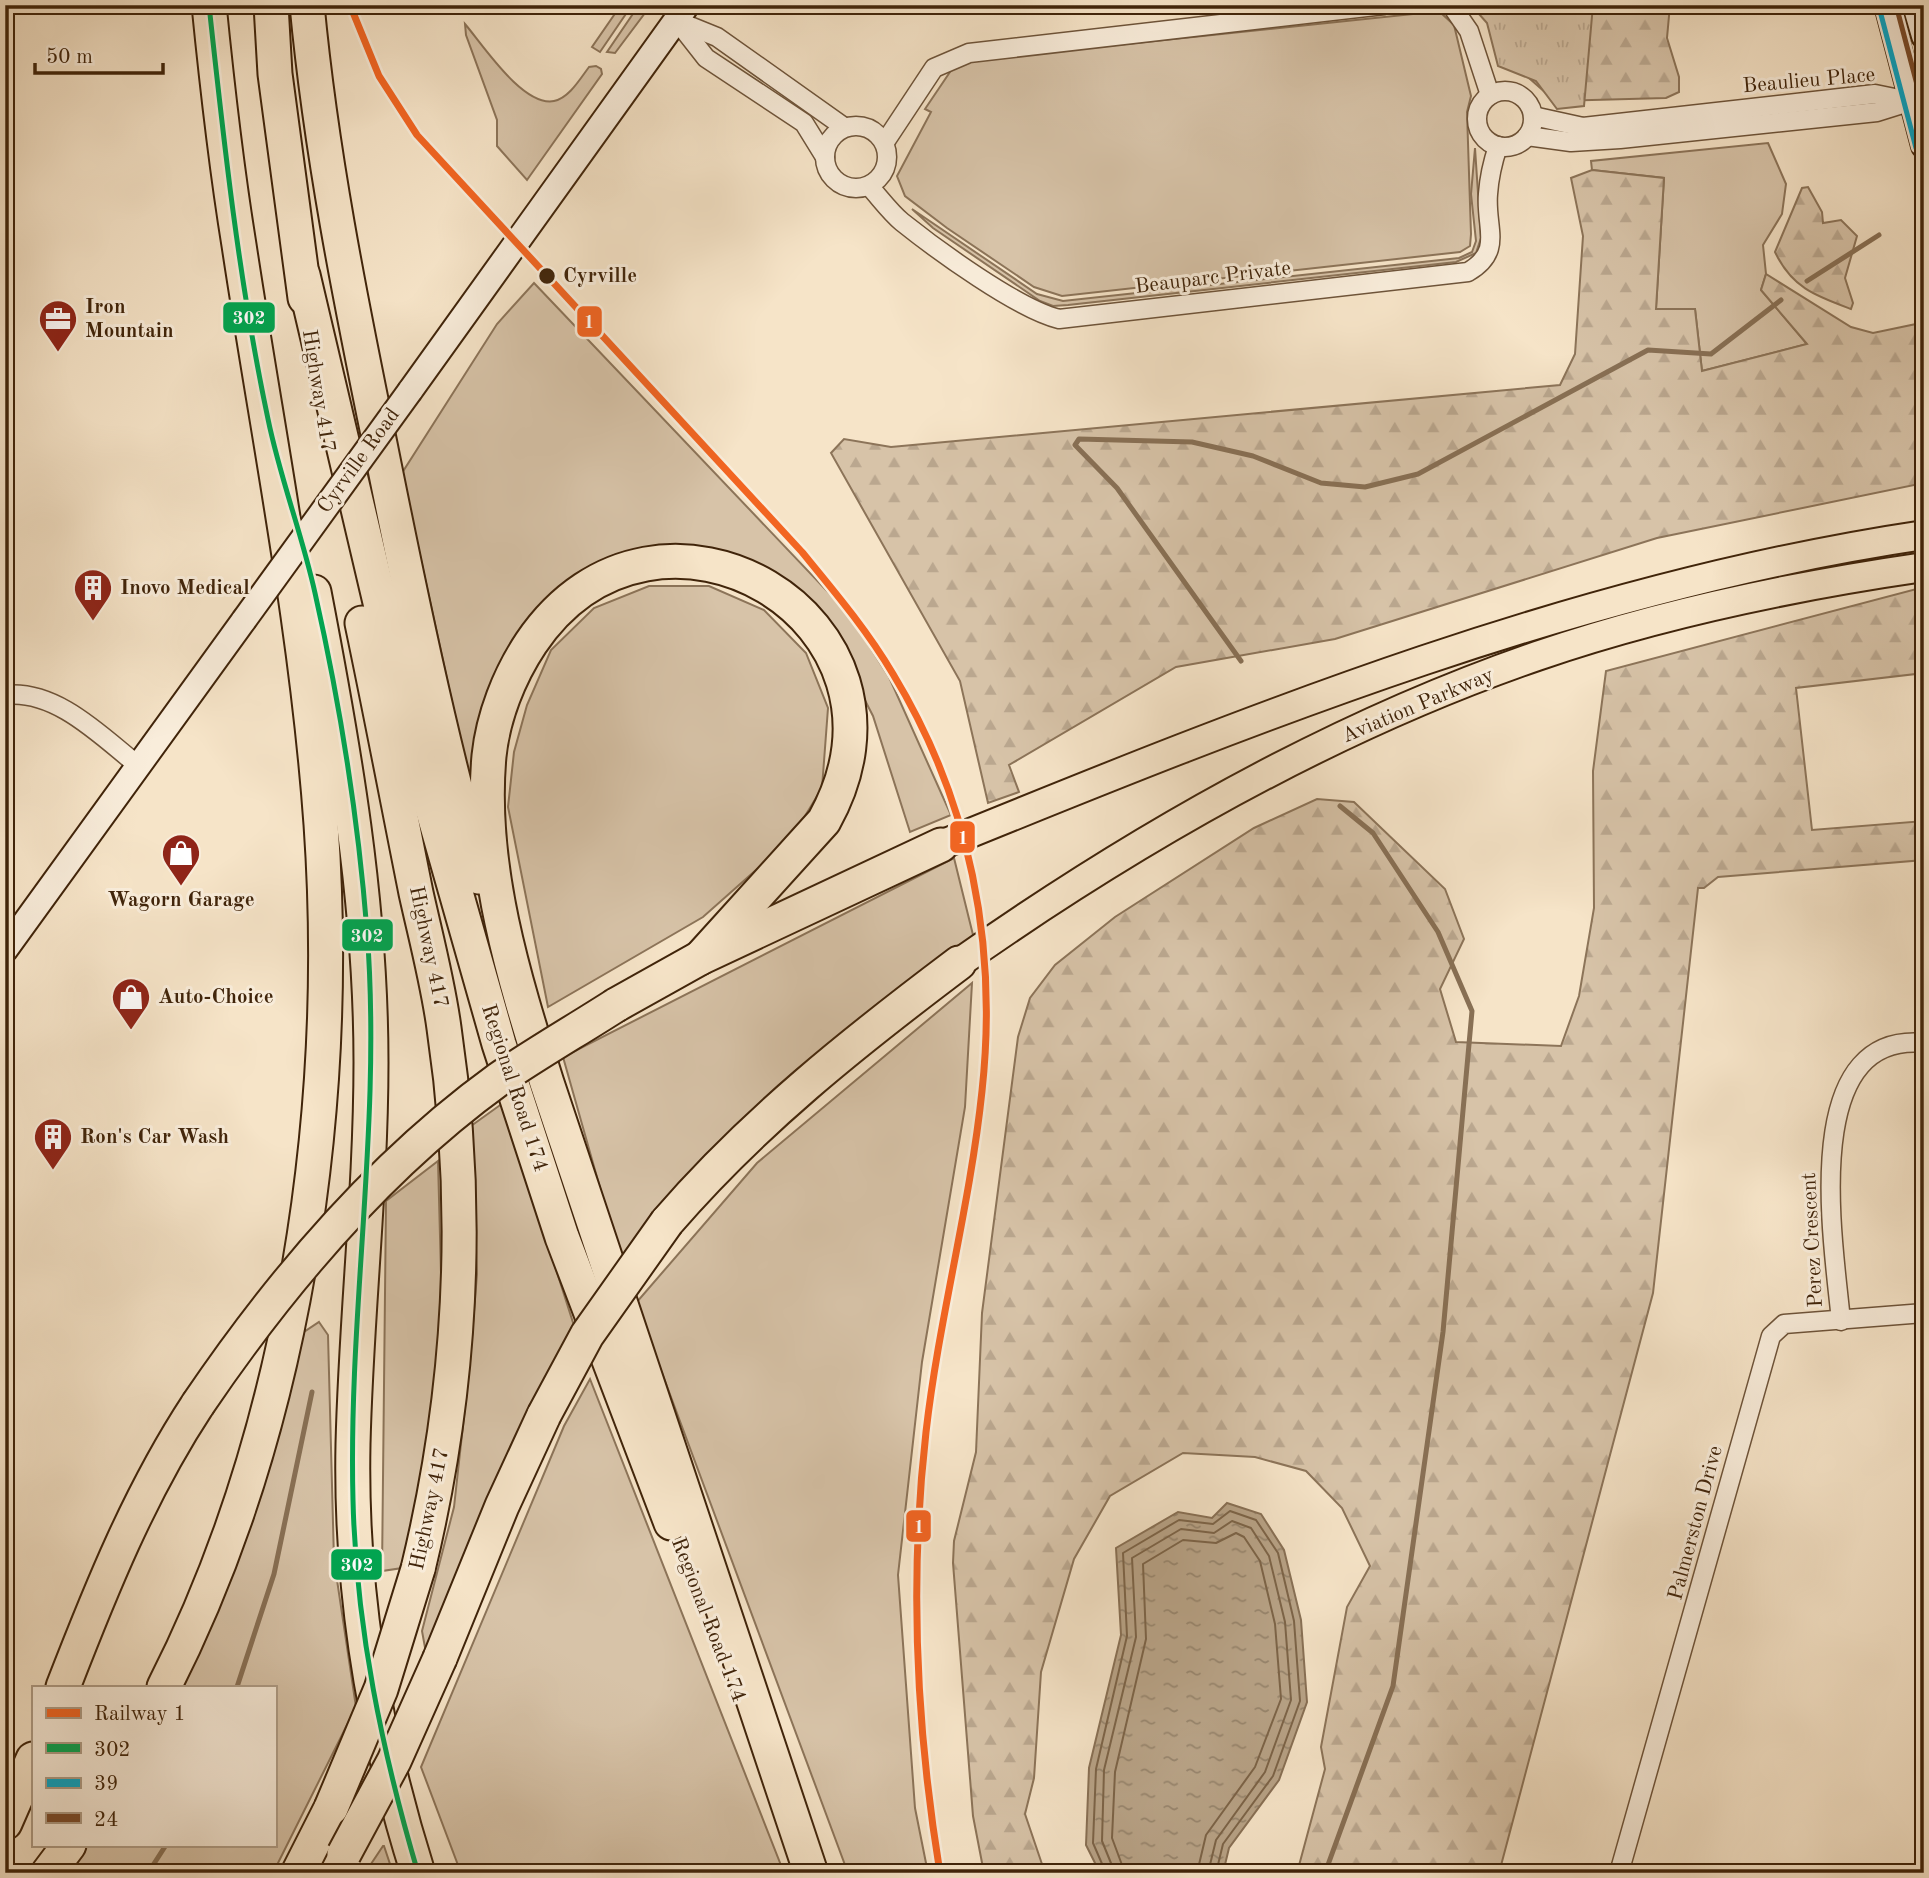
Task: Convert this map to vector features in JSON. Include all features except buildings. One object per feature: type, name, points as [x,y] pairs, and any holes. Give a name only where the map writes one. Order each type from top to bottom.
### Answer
[{"type":"highway","points":[[164,1686],[226,1543],[264,1420],[303,1233],[321,1076],[325,964],[320,823],[306,686],[268,421],[238,242],[209,5]]},
{"type":"highway","name":"Highway 417","points":[[271,5],[275,74],[303,275],[313,385],[444,1027],[458,1183],[458,1294],[451,1389],[437,1488],[418,1569],[380,1689],[331,1808],[298,1873]]},
{"type":"highway","points":[[307,5],[326,162],[423,657],[457,800],[495,935],[509,957]]},
{"type":"highway","name":"Regional Road 174","points":[[303,275],[411,734],[499,1044],[567,1250],[736,1693],[811,1873]]},
{"type":"highway","points":[[268,421],[314,589],[358,849],[370,973],[371,1063],[363,1293],[354,1443],[355,1542],[369,1678],[391,1780],[418,1873]]},
{"type":"highway","points":[[700,958],[824,821],[838,795],[845,772],[852,723],[843,677],[814,630],[789,601],[774,590],[737,572],[701,563],[679,561],[641,565],[587,587],[571,598],[540,629],[507,689],[493,733],[488,780],[491,853],[509,957],[547,1083],[811,1873]]},
{"type":"highway","points":[[63,1686],[127,1532],[198,1404],[253,1327],[306,1261],[404,1159],[499,1079],[616,1005],[700,958],[941,845]]},
{"type":"highway","points":[[338,1863],[394,1761],[502,1507],[544,1416],[594,1325],[667,1222],[719,1163],[802,1086],[959,963]]},
{"type":"highway","points":[[5,1823],[32,1761]]},
{"type":"highway","points":[[48,1873],[68,1846]]},
{"type":"main road","points":[[1887,5],[1924,146]]},
{"type":"main road","points":[[1915,5],[1924,36]]},
{"type":"main road","name":"Cyrville Road","points":[[5,950],[140,767],[682,13]]},
{"type":"main road","name":"Aviation Parkway","points":[[941,845],[1197,742],[1493,636],[1692,579],[1861,544],[1924,535]]},
{"type":"main road","name":"Aviation Parkway","points":[[959,963],[1020,920],[1148,840],[1298,759],[1500,670],[1583,642],[1672,617],[1781,591],[1924,567]]},
{"type":"street","points":[[885,142],[934,68],[969,53],[1384,5]]},
{"type":"street","points":[[1451,5],[1469,31],[1490,95]]},
{"type":"street","points":[[682,13],[844,128]]},
{"type":"street","points":[[682,13],[705,58],[804,123],[825,157],[827,169],[845,186],[869,186],[886,168],[888,156],[885,142],[868,127],[844,128],[834,135],[825,157]]},
{"type":"street","points":[[1512,92],[1522,97],[1533,116],[1527,136],[1508,147],[1497,146],[1488,141],[1478,123],[1482,103],[1490,95],[1512,92]]},
{"type":"street","name":"Beaulieu Place","points":[[1533,116],[1583,127],[1875,94],[1912,101]]},
{"type":"street","name":"Beaulieu Place","points":[[1527,136],[1571,142],[1620,139],[1877,112],[1912,101]]},
{"type":"street","name":"Beauparc Private","points":[[869,186],[901,221],[932,244],[1035,313],[1059,319],[1468,272],[1482,264],[1490,247],[1487,196],[1497,146]]},
{"type":"street","points":[[5,695],[30,697],[62,709],[140,767]]},
{"type":"street","name":"Perez Crescent","points":[[1841,1321],[1830,1196],[1835,1127],[1846,1089],[1858,1066],[1871,1053],[1903,1041],[1924,1043]]},
{"type":"street","name":"Palmerston Drive","points":[[1619,1873],[1771,1336],[1784,1324],[1924,1313]]},
{"type":"green space","points":[[621,5],[632,5],[600,52],[592,47]]},
{"type":"green space","points":[[639,5],[651,5],[615,53],[607,52]]},
{"type":"green space","points":[[1471,5],[1593,5],[1584,106],[1557,109],[1536,81],[1498,66],[1487,23]]},
{"type":"green space","points":[[1502,5],[1670,5],[1667,38],[1679,77],[1679,92],[1666,98],[1555,101],[1512,63]]},
{"type":"green space","points":[[1441,13],[1454,25],[1471,96],[1467,112],[1471,234],[1470,246],[1460,252],[1062,296],[1034,287],[947,228],[905,196],[897,176],[931,112],[925,109],[952,69],[972,60]]},
{"type":"green space","points":[[465,24],[517,85],[542,100],[554,101],[565,96],[589,67],[596,66],[601,69],[602,74],[527,180],[497,146],[497,120],[466,35]]},
{"type":"green space","points":[[1768,143],[1786,184],[1782,214],[1763,245],[1766,274],[1761,290],[1807,344],[1702,371],[1695,309],[1656,309],[1664,178],[1592,170],[1591,161]]},
{"type":"green space","points":[[1475,148],[1481,238],[1476,253],[1456,262],[1068,305],[1053,306],[1040,301],[933,228],[912,209],[1037,294],[1063,301],[1459,258],[1472,252],[1476,241],[1471,194]]},
{"type":"green space","points":[[1592,170],[1664,178],[1656,309],[1695,309],[1702,371],[1807,344],[1761,290],[1766,274],[1851,327],[1873,333],[1921,323],[1924,332],[1924,483],[1657,538],[1335,639],[1176,667],[1009,765],[1019,792],[988,803],[960,681],[831,453],[844,439],[891,447],[1560,385],[1575,354],[1583,236],[1571,178]]},
{"type":"green space","points":[[1808,187],[1822,212],[1823,223],[1841,220],[1857,236],[1845,278],[1853,303],[1851,309],[1806,289],[1789,274],[1775,252],[1802,188]]},
{"type":"green space","points":[[534,283],[849,614],[889,677],[951,815],[910,832],[873,716],[828,628],[764,571],[581,577],[478,775],[468,775],[402,473],[497,324]]},
{"type":"green space","points":[[649,586],[709,586],[764,610],[806,653],[828,708],[822,788],[791,839],[703,917],[548,1007],[508,807],[514,752],[527,705],[551,650],[594,608]]},
{"type":"green space","points":[[1924,587],[1924,673],[1796,688],[1812,830],[1924,821],[1924,860],[1718,877],[1704,888],[1698,888],[1653,1293],[1499,1873],[1297,1873],[1325,1769],[1321,1747],[1347,1607],[1370,1566],[1342,1508],[1306,1471],[1255,1457],[1183,1453],[1110,1496],[1074,1559],[1041,1672],[1034,1778],[1025,1814],[1045,1873],[984,1873],[973,1816],[953,1563],[954,1541],[976,1452],[982,1313],[1018,1037],[1030,998],[1055,965],[1115,917],[1254,828],[1317,799],[1354,802],[1445,889],[1464,939],[1440,989],[1456,1042],[1561,1046],[1579,996],[1594,908],[1593,771],[1606,671]]},
{"type":"green space","points":[[954,858],[974,939],[621,1262],[563,1057]]},
{"type":"green space","points":[[972,983],[965,1107],[922,1362],[898,1575],[915,1808],[928,1873],[848,1873],[636,1303],[757,1163]]},
{"type":"green space","points":[[503,1103],[576,1332],[426,1653],[422,1631],[454,1507],[470,1362],[477,1274],[471,1126]]},
{"type":"green space","points":[[438,1161],[442,1311],[427,1453],[402,1568],[382,1571],[386,1201]]},
{"type":"green space","points":[[319,1322],[328,1335],[334,1560],[356,1707],[273,1873],[71,1873],[86,1846],[276,1846],[276,1686],[179,1686],[260,1489],[304,1332]]},
{"type":"green space","points":[[590,1379],[784,1873],[461,1873],[421,1767],[564,1426]]},
{"type":"green space","points":[[1924,1834],[1924,1873],[1864,1873],[1914,1868]]},
{"type":"green space","points":[[383,1846],[393,1873],[365,1873]]},
{"type":"water","points":[[1227,1503],[1261,1514],[1284,1550],[1301,1620],[1307,1702],[1279,1780],[1229,1848],[1223,1873],[1100,1873],[1086,1845],[1089,1768],[1121,1635],[1116,1548],[1178,1512],[1212,1518]]},
{"type":"waterway","points":[[1807,281],[1879,235]]},
{"type":"waterway","points":[[1241,661],[1117,488],[1075,445],[1079,439],[1192,442],[1253,456],[1321,483],[1365,487],[1418,474],[1648,350],[1711,354],[1781,300]]},
{"type":"waterway","points":[[1325,1873],[1393,1686],[1443,1332],[1472,1011],[1438,932],[1373,833],[1340,806]]},
{"type":"waterway","points":[[237,1686],[274,1574],[312,1392]]},
{"type":"waterway","points":[[148,1873],[165,1846]]},
{"type":"rail line","name":"1","points":[[350,5],[379,76],[417,135],[802,552],[861,626],[893,674],[920,722],[942,772],[959,823],[981,928],[986,982],[986,1036],[977,1134],[932,1389],[921,1487],[918,1653],[925,1763],[940,1873]]},
{"type":"transit line","name":"302","points":[[209,5],[233,213],[258,368],[273,441],[310,571],[324,635],[359,846],[367,931],[370,1074],[355,1358],[355,1547],[365,1642],[382,1735],[418,1873]]},
{"type":"transit line","name":"24","points":[[1896,5],[1924,111]]},
{"type":"transit line","name":"39","points":[[1879,7],[1916,148]]},
{"type":"place","name":"Cyrville","points":[[547,276]]},
{"type":"place","name":"Iron Mountain","points":[[58,353]]},
{"type":"place","name":"Inovo Medical","points":[[93,622]]},
{"type":"place","name":"Wagorn Garage","points":[[181,887]]},
{"type":"place","name":"Auto-Choice","points":[[131,1031]]},
{"type":"place","name":"Ron's Car Wash","points":[[53,1171]]}]
